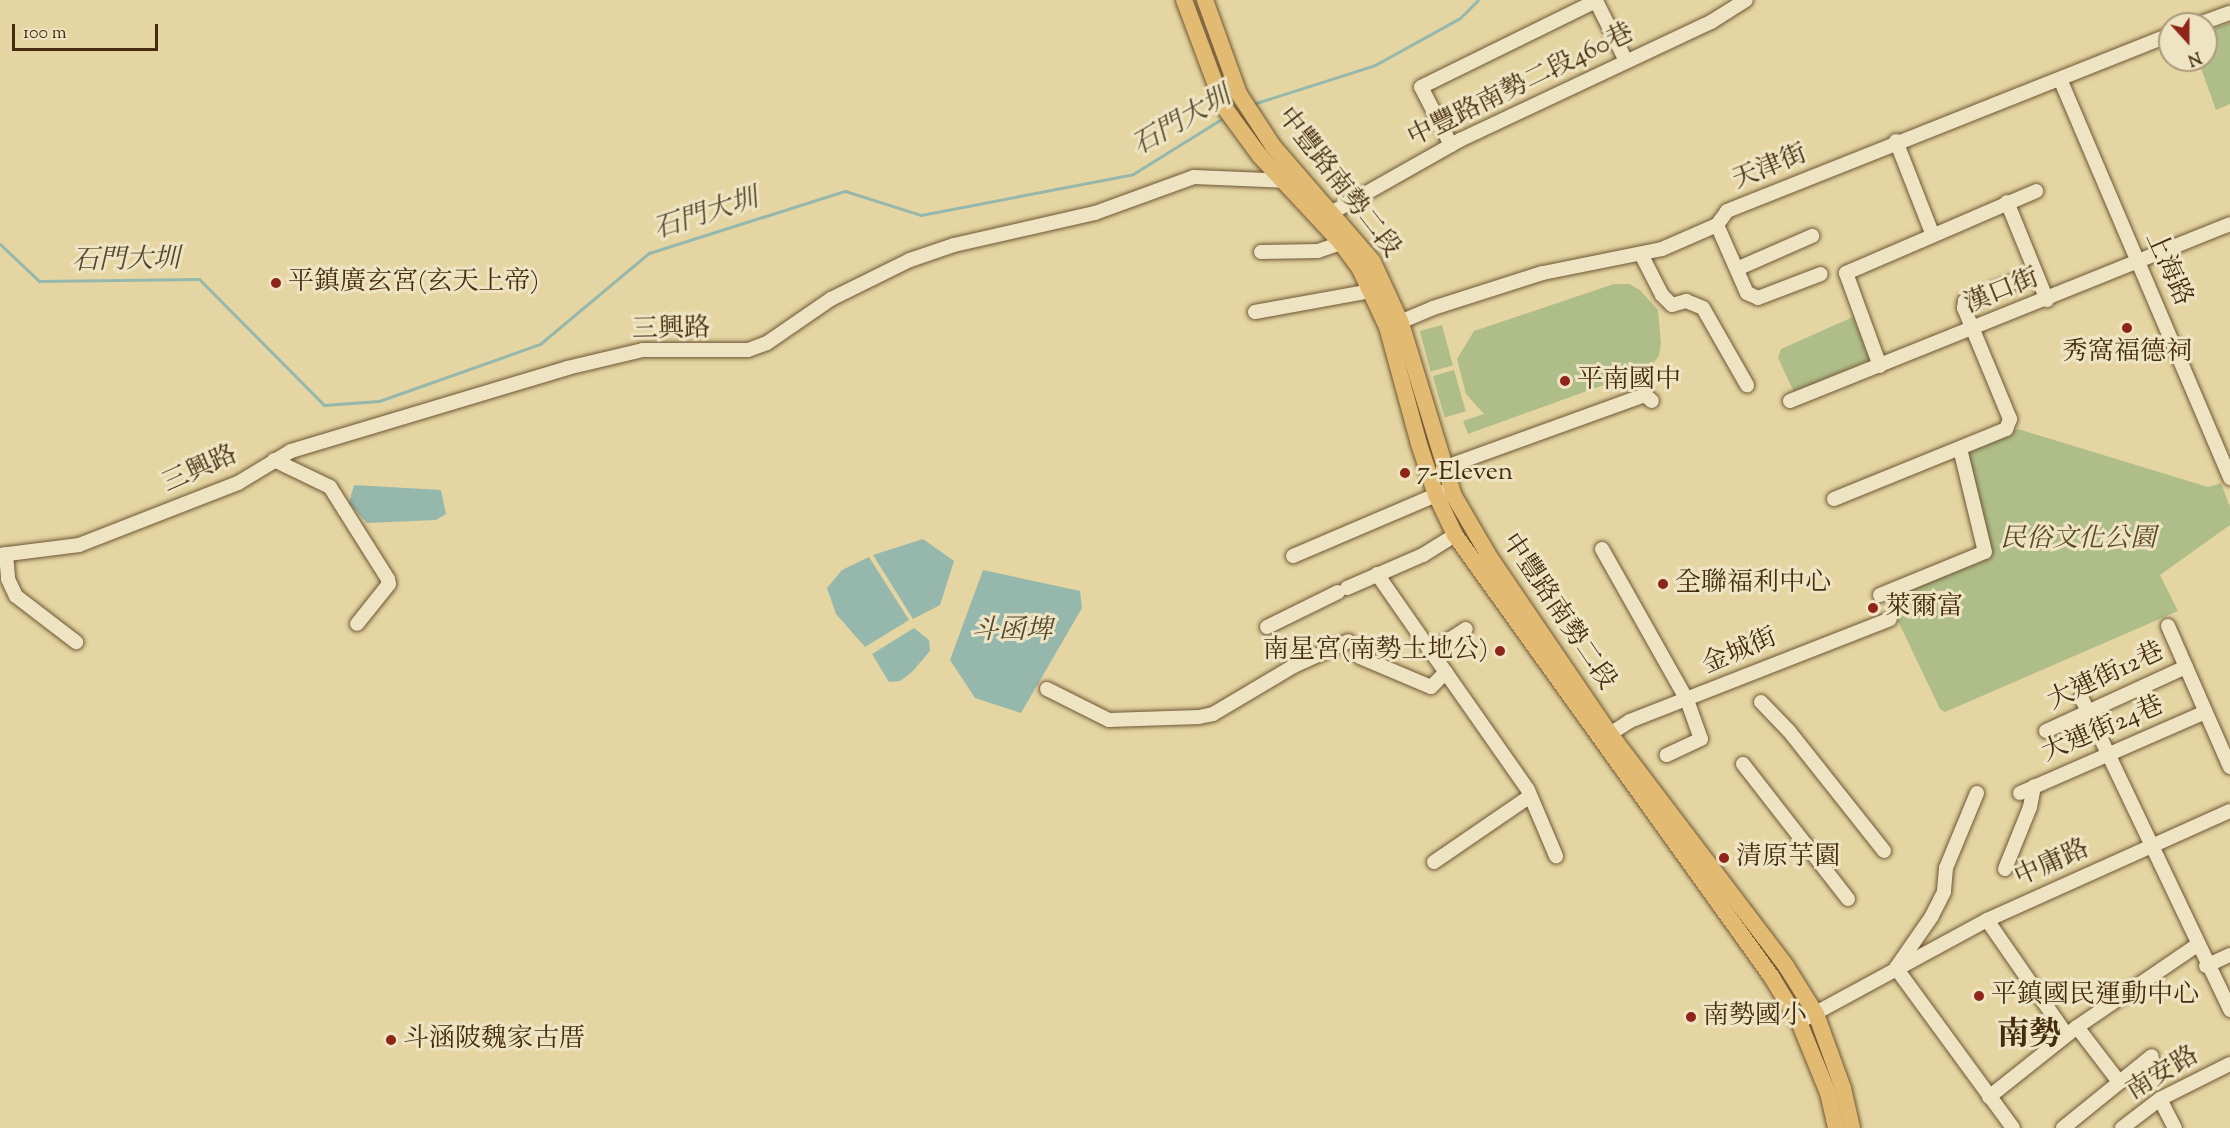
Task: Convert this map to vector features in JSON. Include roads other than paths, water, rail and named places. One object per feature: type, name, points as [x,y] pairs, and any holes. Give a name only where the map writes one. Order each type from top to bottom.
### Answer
[{"type":"main road","name":"中豐路南勢二段","points":[[1184,0],[1229,113],[1284,181],[1326,215],[1373,262],[1443,468],[1444,492],[1611,734],[1786,966],[1816,1014],[1839,1125]]},
{"type":"main road","name":"中豐路南勢二段","points":[[1207,7],[1239,94],[1273,146],[1305,182],[1370,291],[1394,325],[1455,535],[1771,976],[1799,1022],[1839,1125]]},
{"type":"street","name":"中豐路南勢二段460巷","points":[[1326,215],[1451,145],[1711,22],[1746,0]]},
{"type":"street","points":[[1451,145],[1421,87],[1596,1],[1626,61]]},
{"type":"street","name":"天津街","points":[[1394,325],[1433,308],[1543,273],[1642,256],[1718,225],[1727,211],[1896,141],[2158,40]]},
{"type":"street","name":"上海路","points":[[2060,79],[2139,263],[2224,450],[2230,478]]},
{"type":"street","points":[[1896,141],[1932,233]]},
{"type":"street","name":"三興路","points":[[3,555],[79,545],[238,483],[274,460],[313,444],[606,358],[644,350],[748,350],[766,343],[831,299],[910,260],[954,245],[1095,213],[1194,177],[1305,182]]},
{"type":"street","points":[[1880,366],[1846,273],[1932,233],[2036,191]]},
{"type":"street","points":[[2007,202],[2047,300]]},
{"type":"street","name":"漢口街","points":[[1790,401],[2139,263],[2230,224]]},
{"type":"street","points":[[1718,225],[1739,268],[1747,293],[1758,298],[1821,274]]},
{"type":"street","points":[[1739,268],[1812,236]]},
{"type":"street","points":[[1262,252],[1318,251],[1341,243]]},
{"type":"street","points":[[1642,256],[1662,295],[1672,305],[1686,301],[1703,308],[1747,385]]},
{"type":"street","points":[[1834,499],[2007,429],[2010,419],[1972,329],[1965,301],[2035,273]]},
{"type":"street","points":[[1256,312],[1370,291]]},
{"type":"street","points":[[1443,468],[1645,394],[1652,401]]},
{"type":"street","points":[[1880,595],[1984,552],[1960,448]]},
{"type":"street","points":[[274,460],[330,487],[341,499],[388,579],[389,584],[357,624]]},
{"type":"street","points":[[1293,556],[1444,492]]},
{"type":"street","points":[[1267,627],[1377,574],[1423,555],[1455,535]]},
{"type":"street","points":[[1602,549],[1687,699],[1701,739],[1667,755]]},
{"type":"street","points":[[3,555],[8,579],[16,596],[76,642]]},
{"type":"street","points":[[1377,574],[1446,672],[1529,797],[1556,855]]},
{"type":"street","name":"金城街","points":[[1611,734],[1630,722],[1890,619]]},
{"type":"street","points":[[2168,626],[2230,768]]},
{"type":"street","points":[[1428,647],[1438,647],[1466,629]]},
{"type":"street","points":[[1047,689],[1109,720],[1199,717],[1213,714],[1294,666],[1349,641]]},
{"type":"street","points":[[1360,657],[1431,687],[1446,672]]},
{"type":"street","name":"大連街12巷","points":[[2046,731],[2186,667]]},
{"type":"street","points":[[2081,697],[2206,966],[2230,1010]]},
{"type":"street","points":[[1761,702],[1789,731],[1884,851]]},
{"type":"street","name":"大連街24巷","points":[[2020,793],[2205,712]]},
{"type":"street","points":[[1743,764],[1848,899]]},
{"type":"street","points":[[2005,869],[2030,807],[2034,786]]},
{"type":"street","name":"中庸路","points":[[1896,968],[1940,900],[1946,868],[1977,793]]},
{"type":"street","points":[[1434,862],[1529,797]]},
{"type":"street","name":"中庸路","points":[[1799,1022],[1986,920],[2230,811]]},
{"type":"street","points":[[1986,920],[2071,1030],[2120,1082]]},
{"type":"street","points":[[1989,1097],[2071,1030],[2197,945]]},
{"type":"street","points":[[2206,966],[2230,955]]},
{"type":"street","points":[[1896,968],[2013,1128]]},
{"type":"street","points":[[2063,1128],[2152,1056]]},
{"type":"street","name":"南安路","points":[[2122,1128],[2160,1099],[2230,1064]]},
{"type":"street","points":[[2160,1099],[2175,1128]]},
{"type":"water","points":[[354,485],[441,490],[446,514],[436,520],[367,523],[349,503]]},
{"type":"water","points":[[923,539],[954,561],[940,605],[913,619],[873,555]]},
{"type":"water","name":"斗函埤","points":[[869,557],[909,620],[865,647],[836,614],[827,588],[842,570]]},
{"type":"water","name":"斗函埤","points":[[983,570],[1080,591],[1082,608],[1021,713],[975,698],[950,660]]},
{"type":"water","name":"斗函埤","points":[[914,628],[929,640],[930,651],[912,672],[900,681],[889,682],[872,654]]},
{"type":"waterway","name":"石門大圳","points":[[1253,104],[1375,65],[1460,18],[1478,0]]},
{"type":"waterway","name":"石門大圳","points":[[0,244],[39,281],[199,279],[324,405],[379,401],[540,344],[649,253],[845,191],[921,215],[1133,174],[1225,117]]},
{"type":"place","name":"平鎮廣玄宮(玄天上帝)","points":[[276,283]]},
{"type":"place","name":"秀窩福德祠","points":[[2127,328]]},
{"type":"place","name":"平南國中","points":[[1565,381]]},
{"type":"place","name":"7-Eleven","points":[[1405,473]]},
{"type":"place","name":"全聯福利中心","points":[[1663,584]]},
{"type":"place","name":"萊爾富","points":[[1873,608]]},
{"type":"place","name":"南星宮(南勢土地公)","points":[[1500,651]]},
{"type":"place","name":"清原芋園","points":[[1724,858]]},
{"type":"place","name":"平鎮國民運動中心","points":[[1979,996]]},
{"type":"place","name":"南勢國小","points":[[1691,1017]]},
{"type":"place","name":"斗涵陂魏家古厝","points":[[391,1040]]},
{"type":"district","name":"南勢","points":[[2029,1036]]},
{"type":"park label","name":"民俗文化公園","points":[[2078,540]]}]
